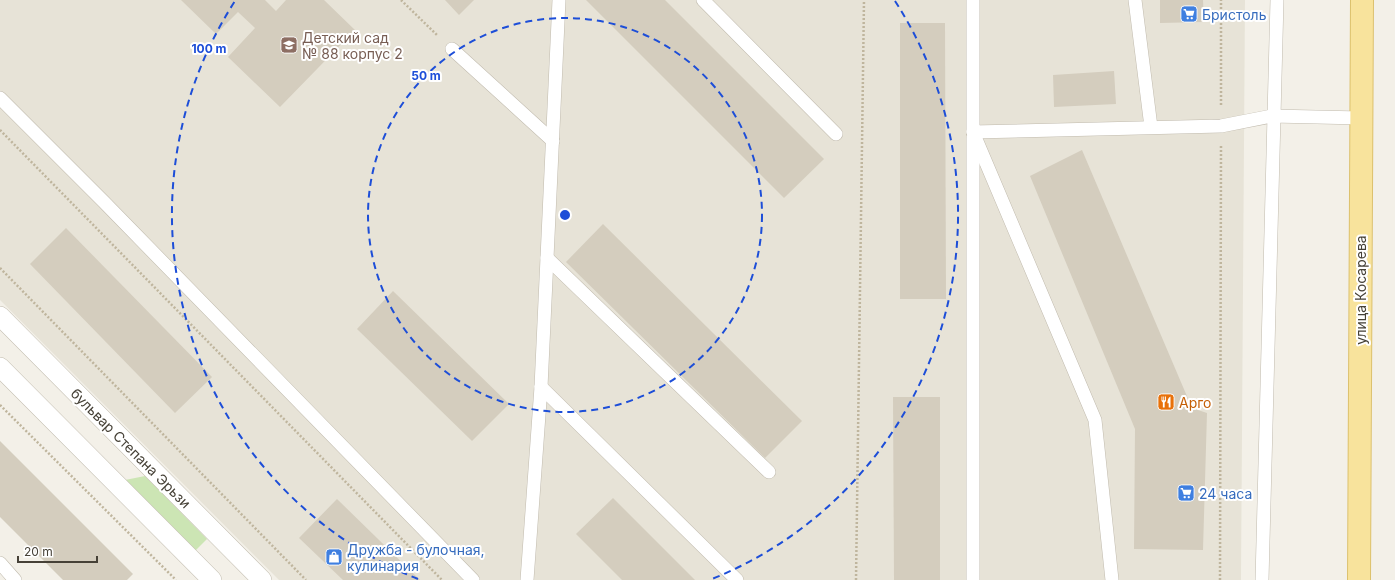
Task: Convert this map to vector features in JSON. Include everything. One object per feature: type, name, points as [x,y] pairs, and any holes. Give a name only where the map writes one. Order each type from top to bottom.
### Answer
[{"type":"main road","name":"улица Косарева","points":[[1359,580],[1362,0]]},
{"type":"street","name":"бульвар Степана Эрьзи","points":[[0,316],[262,580]]},
{"type":"street","points":[[0,367],[212,580]]},
{"type":"lane","points":[[527,580],[541,387],[559,0]]},
{"type":"lane","points":[[703,0],[836,134]]},
{"type":"lane","points":[[973,0],[973,580]]},
{"type":"lane","points":[[1135,0],[1150,127]]},
{"type":"lane","points":[[1262,580],[1276,0]]},
{"type":"lane","points":[[452,49],[553,141]]},
{"type":"lane","points":[[0,98],[104,202],[473,580]]},
{"type":"lane","points":[[972,132],[1221,126],[1272,116],[1361,118]]},
{"type":"lane","points":[[972,132],[1096,420],[1112,580]]},
{"type":"lane","points":[[547,258],[769,472]]},
{"type":"lane","points":[[541,387],[737,580]]},
{"type":"lane","points":[[0,563],[15,580]]},
{"type":"path","points":[[401,0],[427,26]]},
{"type":"path","points":[[856,580],[864,0]]},
{"type":"path","points":[[1220,580],[1221,0]]},
{"type":"path","points":[[0,130],[442,580]]},
{"type":"path","points":[[0,268],[306,580]]},
{"type":"path","points":[[0,405],[176,580]]},
{"type":"path","points":[[168,580],[172,576]]},
{"type":"shaded area","points":[[0,0],[1245,0],[1241,580],[279,580],[0,300]]},
{"type":"green space","points":[[145,476],[207,539],[192,554],[120,481]]},
{"type":"building","name":"Детский сад № 88 корпус 2","points":[[181,0],[265,0],[276,11],[286,0],[324,0],[355,30],[280,107],[228,57],[255,28],[238,12],[216,34]]},
{"type":"building","points":[[445,0],[474,0],[459,15]]},
{"type":"building","points":[[586,0],[665,0],[824,159],[784,198]]},
{"type":"building","points":[[1160,0],[1203,0],[1204,22],[1160,23]]},
{"type":"building","points":[[900,23],[945,23],[946,299],[900,299]]},
{"type":"building","points":[[1114,71],[1116,104],[1054,107],[1053,75]]},
{"type":"building","points":[[1082,150],[1192,408],[1207,413],[1203,550],[1134,549],[1135,429],[1030,176]]},
{"type":"building","points":[[603,224],[802,421],[765,458],[566,262]]},
{"type":"building","points":[[66,228],[212,377],[175,413],[30,264]]},
{"type":"building","points":[[393,291],[509,404],[472,441],[357,329]]},
{"type":"building","points":[[893,397],[940,397],[940,580],[894,580]]},
{"type":"building","points":[[0,441],[133,574],[127,580],[63,580],[0,517]]},
{"type":"building","points":[[613,498],[695,580],[622,580],[576,534]]},
{"type":"building","points":[[337,499],[420,580],[343,580],[299,538]]},
{"type":"place","name":"Бристоль","points":[[1189,14]]},
{"type":"place","name":"Детский сад № 88 корпус 2","points":[[289,45]]},
{"type":"place","name":"Арго","points":[[1166,402]]},
{"type":"place","name":"24 часа","points":[[1186,493]]},
{"type":"place","name":"Дружба - булочная, кулинария","points":[[334,557]]}]
